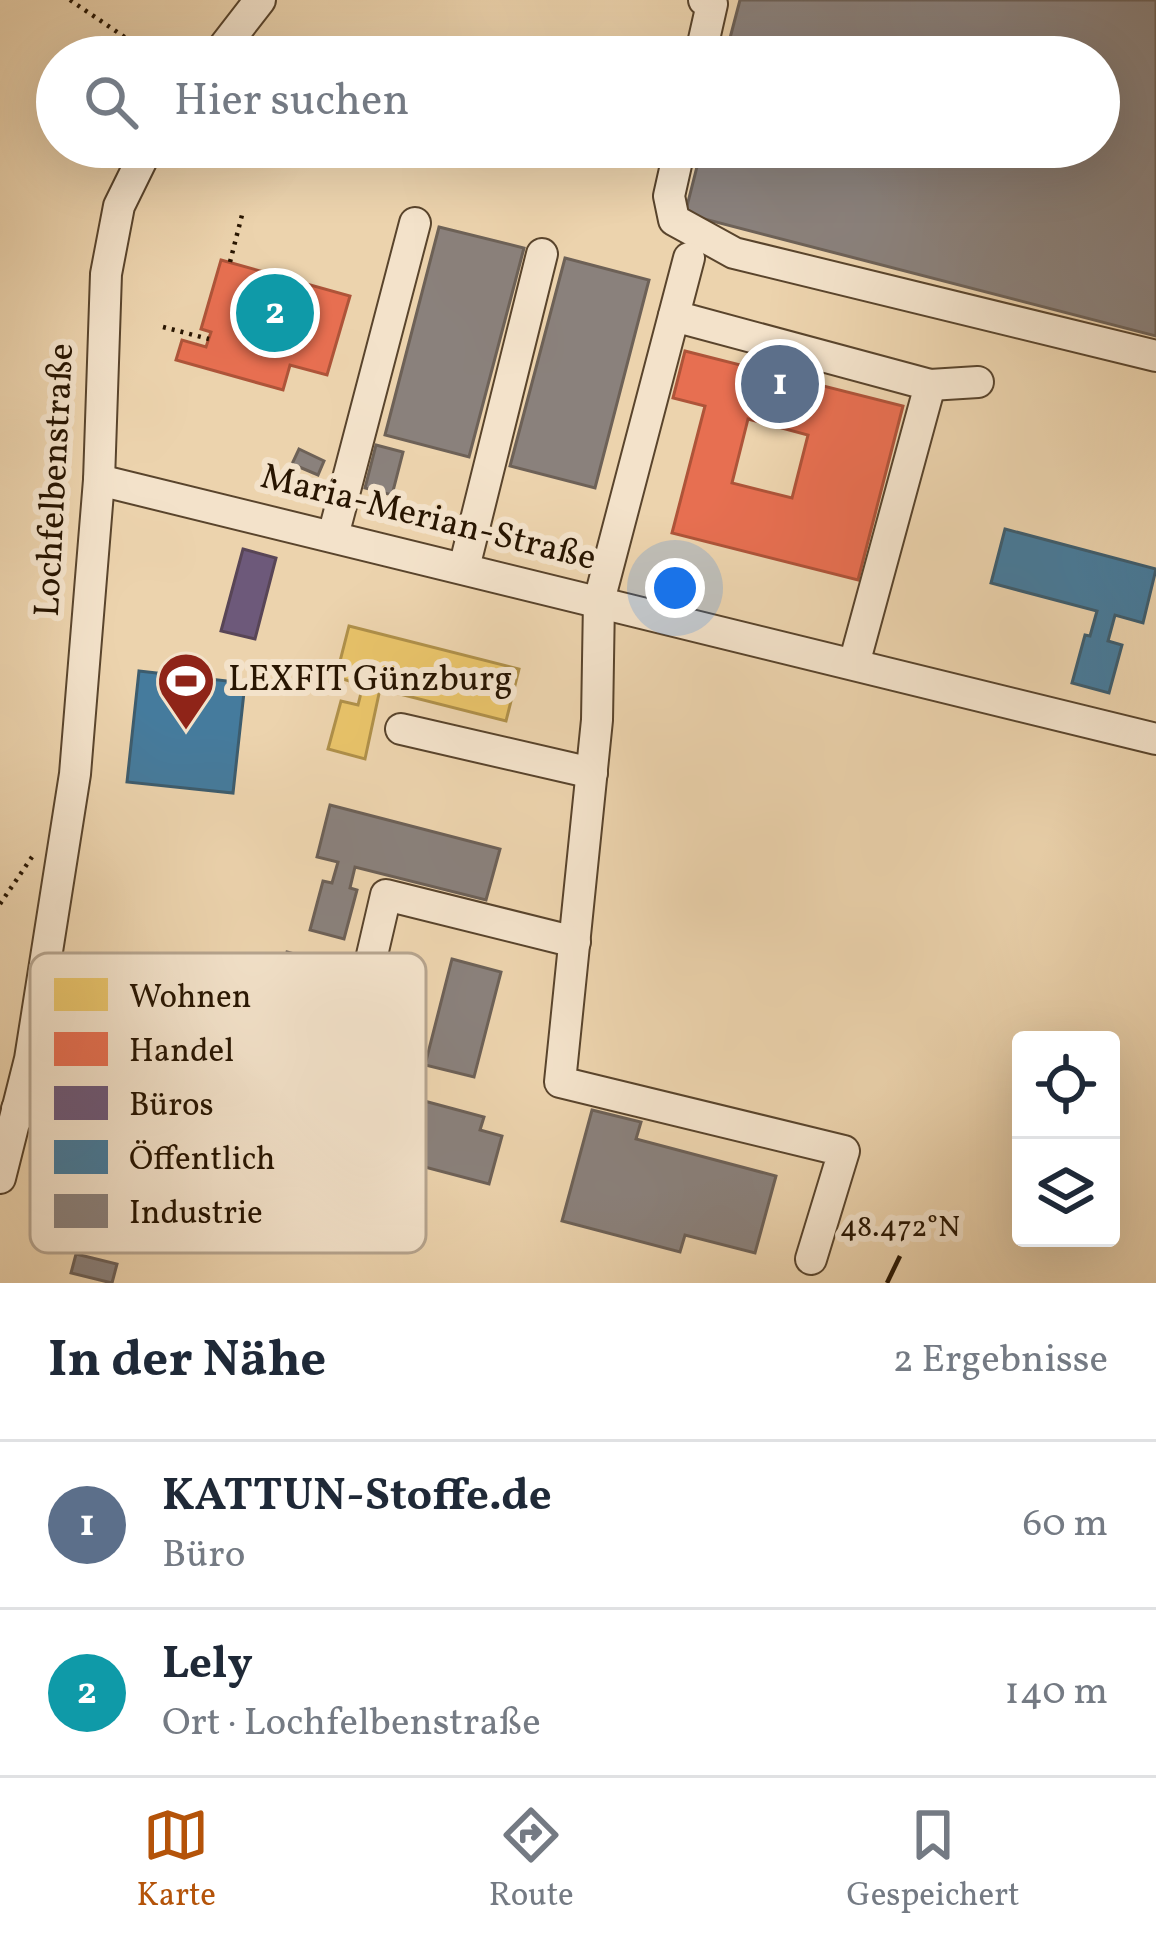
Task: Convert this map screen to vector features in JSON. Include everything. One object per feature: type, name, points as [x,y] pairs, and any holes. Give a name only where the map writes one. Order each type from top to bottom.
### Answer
[{"type":"street","points":[[232,36],[260,0]]},
{"type":"street","points":[[704,0],[712,4],[705,36]]},
{"type":"street","name":"Lochfelbenstraße","points":[[47,953],[72,795],[99,480],[106,274],[119,206],[138,168]]},
{"type":"street","points":[[675,168],[669,196],[674,220],[734,253],[1156,356]]},
{"type":"street","points":[[334,536],[415,224]]},
{"type":"street","points":[[464,568],[542,254]]},
{"type":"street","points":[[689,258],[599,601],[597,720],[560,1082],[844,1151],[811,1259]]},
{"type":"street","points":[[674,316],[931,385],[977,382]]},
{"type":"street","points":[[854,664],[931,385]]},
{"type":"street","name":"Maria-Merian-Straße","points":[[99,480],[1156,740]]},
{"type":"street","points":[[400,729],[592,773]]},
{"type":"street","points":[[372,953],[386,895],[575,943]]},
{"type":"street","name":"Lochfelbenstraße","points":[[0,1178],[30,1059]]},
{"type":"street","points":[[17,1109],[30,1112]]},
{"type":"path","points":[[70,0],[123,36]]},
{"type":"path","points":[[230,262],[243,211]]},
{"type":"path","points":[[163,327],[209,340]]},
{"type":"building: Wohnen","points":[[349,626],[519,669],[506,721],[380,689],[365,759],[328,749],[341,701],[358,705],[363,685],[336,677]]},
{"type":"building: Handel","points":[[221,260],[350,296],[327,375],[290,365],[283,390],[176,360],[182,340],[206,347],[211,332],[201,329]]},
{"type":"building: Handel","points":[[685,351],[903,406],[858,580],[672,533],[705,406],[673,398]],"holes":[[[748,419],[808,435],[792,498],[732,483]]]},
{"type":"building: Büros","points":[[243,549],[276,558],[255,639],[221,631]]},
{"type":"building: Öffentlich","points":[[1005,529],[1156,569],[1143,623],[1115,615],[1108,641],[1122,645],[1109,693],[1072,683],[1097,611],[991,583]]},
{"type":"building: Öffentlich","name":"LEXFIT Günzburg","points":[[139,671],[245,683],[233,793],[127,782]]},
{"type":"building: Industrie","points":[[740,0],[1156,0],[1156,336],[685,214],[697,168],[1120,168],[1120,36],[731,36]]},
{"type":"building: Industrie","points":[[439,227],[524,248],[469,457],[385,435]]},
{"type":"building: Industrie","points":[[565,258],[649,280],[595,488],[510,466]]},
{"type":"building: Industrie","points":[[376,445],[403,452],[392,495],[365,488]]},
{"type":"building: Industrie","points":[[299,449],[324,461],[318,475],[292,464]]},
{"type":"building: Industrie","points":[[330,805],[500,849],[486,900],[355,867],[350,888],[357,890],[344,939],[310,930],[323,881],[332,883],[338,862],[317,857]]},
{"type":"building: Industrie","points":[[452,959],[501,972],[474,1077],[426,1065]]},
{"type":"building: Industrie","points":[[426,1101],[484,1117],[480,1130],[502,1136],[489,1184],[426,1167]]},
{"type":"building: Industrie","points":[[592,1110],[641,1122],[636,1139],[776,1176],[755,1253],[685,1235],[680,1252],[562,1221]]},
{"type":"building: Industrie","points":[[76,1254],[117,1264],[112,1283],[71,1273]]},
{"type":"place","name":"Lely","points":[[275,313]]},
{"type":"place","name":"KATTUN-Stoffe.de","points":[[780,384]]},
{"type":"place","name":"LEXFIT Günzburg","points":[[186,732]]}]
